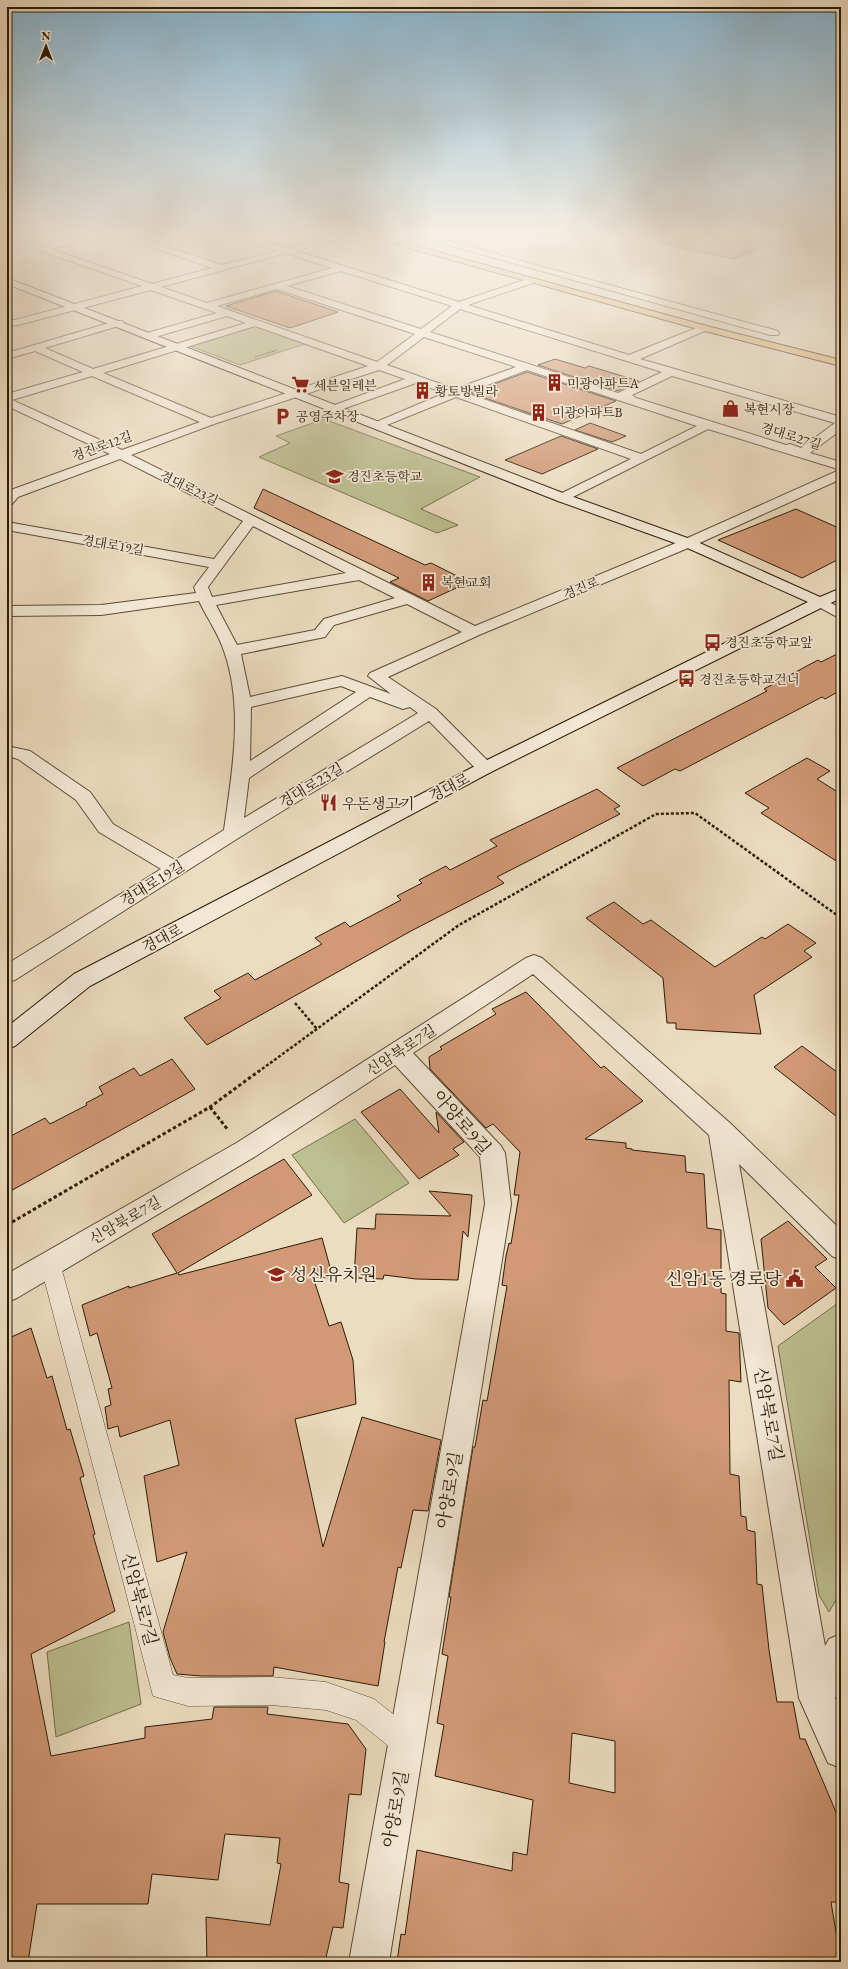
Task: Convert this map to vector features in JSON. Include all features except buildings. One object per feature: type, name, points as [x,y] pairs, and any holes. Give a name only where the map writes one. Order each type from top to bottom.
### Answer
[{"type":"main road","points":[[696,326],[841,363]]},
{"type":"main road","points":[[730,326],[841,356]]},
{"type":"street","points":[[7,356],[110,326]]},
{"type":"street","points":[[127,326],[563,498],[688,543],[820,602],[841,614]]},
{"type":"street","points":[[151,335],[182,326]]},
{"type":"street","points":[[93,372],[246,326]]},
{"type":"street","points":[[264,326],[641,458]]},
{"type":"street","name":"경대로27길","points":[[405,326],[707,425],[841,466]]},
{"type":"street","name":"경진로12길","points":[[7,501],[14,494],[120,454],[210,422],[378,366],[432,326]]},
{"type":"street","points":[[523,326],[670,372],[841,422]]},
{"type":"street","points":[[747,326],[774,333]]},
{"type":"street","points":[[630,359],[704,328]]},
{"type":"street","points":[[36,348],[210,422]]},
{"type":"street","points":[[378,425],[455,393],[528,366]]},
{"type":"street","name":"경대로23길","points":[[8,406],[93,372]]},
{"type":"street","points":[[617,395],[670,372]]},
{"type":"street","points":[[670,372],[622,395],[803,452],[841,422]]},
{"type":"street","points":[[336,408],[416,379]]},
{"type":"street","points":[[388,389],[402,394]]},
{"type":"street","points":[[415,399],[429,404]]},
{"type":"street","name":"경대로23길","points":[[8,406],[120,454],[474,632]]},
{"type":"street","points":[[563,498],[707,425]]},
{"type":"street","points":[[807,455],[838,434]]},
{"type":"street","name":"경진로","points":[[474,632],[688,543],[841,474]]},
{"type":"street","points":[[233,833],[240,776],[243,704],[232,651],[206,599],[202,587],[250,519]]},
{"type":"street","name":"경대로19길","points":[[7,526],[218,564]]},
{"type":"street","points":[[7,611],[101,610],[206,599],[289,588],[362,575]]},
{"type":"street","name":"경대로","points":[[7,1040],[82,980],[485,768],[841,592]]},
{"type":"street","points":[[232,651],[320,634],[329,622],[409,599]]},
{"type":"street","points":[[474,632],[376,676],[430,713],[485,768]]},
{"type":"street","points":[[243,704],[342,681],[430,713]]},
{"type":"street","points":[[240,776],[368,691]]},
{"type":"street","name":"경대로23길","points":[[233,833],[430,713]]},
{"type":"street","points":[[7,751],[24,755],[83,796],[106,828],[176,869]]},
{"type":"street","name":"경대로19길","points":[[12,965],[176,869],[233,833]]},
{"type":"street","name":"신암북로7길","points":[[7,1288],[246,1149],[534,963],[722,1130],[841,1248]]},
{"type":"street","name":"아양로9길","points":[[369,1962],[498,1204],[492,1153],[398,1052]]},
{"type":"street","name":"신암북로7길","points":[[722,1130],[817,1698],[841,1750]]},
{"type":"street","points":[[817,1698],[841,1651]]},
{"type":"lane","name":"신암북로7길","points":[[50,1263],[163,1686],[188,1692],[272,1691],[326,1696],[364,1709],[406,1742]]},
{"type":"path","points":[[250,358],[278,349]]},
{"type":"path","points":[[7,1225],[210,1107],[459,925],[656,814],[695,813],[841,918]]},
{"type":"path","points":[[295,1003],[317,1029]]},
{"type":"path","points":[[210,1107],[232,1134]]},
{"type":"green space","points":[[255,326],[266,326],[311,342],[240,365],[190,346]]},
{"type":"green space","points":[[324,419],[480,477],[421,509],[458,525],[437,533],[259,457],[290,443],[276,436]]},
{"type":"green space","points":[[355,1119],[409,1183],[344,1223],[292,1155]]},
{"type":"green space","points":[[841,1301],[841,1591],[829,1612],[819,1595],[778,1346]]},
{"type":"green space","points":[[129,1622],[141,1704],[56,1737],[47,1652]]},
{"type":"place","name":"미광아파트A","points":[[554,383]]},
{"type":"place","name":"세븐일레븐","points":[[301,385]]},
{"type":"place","name":"황토방빌라","points":[[422,391]]},
{"type":"place","name":"복현시장","points":[[731,409]]},
{"type":"place","name":"미광아파트B","points":[[539,412]]},
{"type":"place","name":"공영주차장","points":[[283,416]]},
{"type":"place","name":"경진초등학교","points":[[334,476]]},
{"type":"place","name":"복현교회","points":[[428,582]]},
{"type":"place","name":"경진초등학교앞","points":[[712,642]]},
{"type":"place","name":"경진초등학교건너","points":[[686,679]]},
{"type":"place","name":"우돈생고기","points":[[329,803]]},
{"type":"place","name":"성신유치원","points":[[277,1274]]},
{"type":"place","name":"신암1동 경로당","points":[[795,1278]]}]
